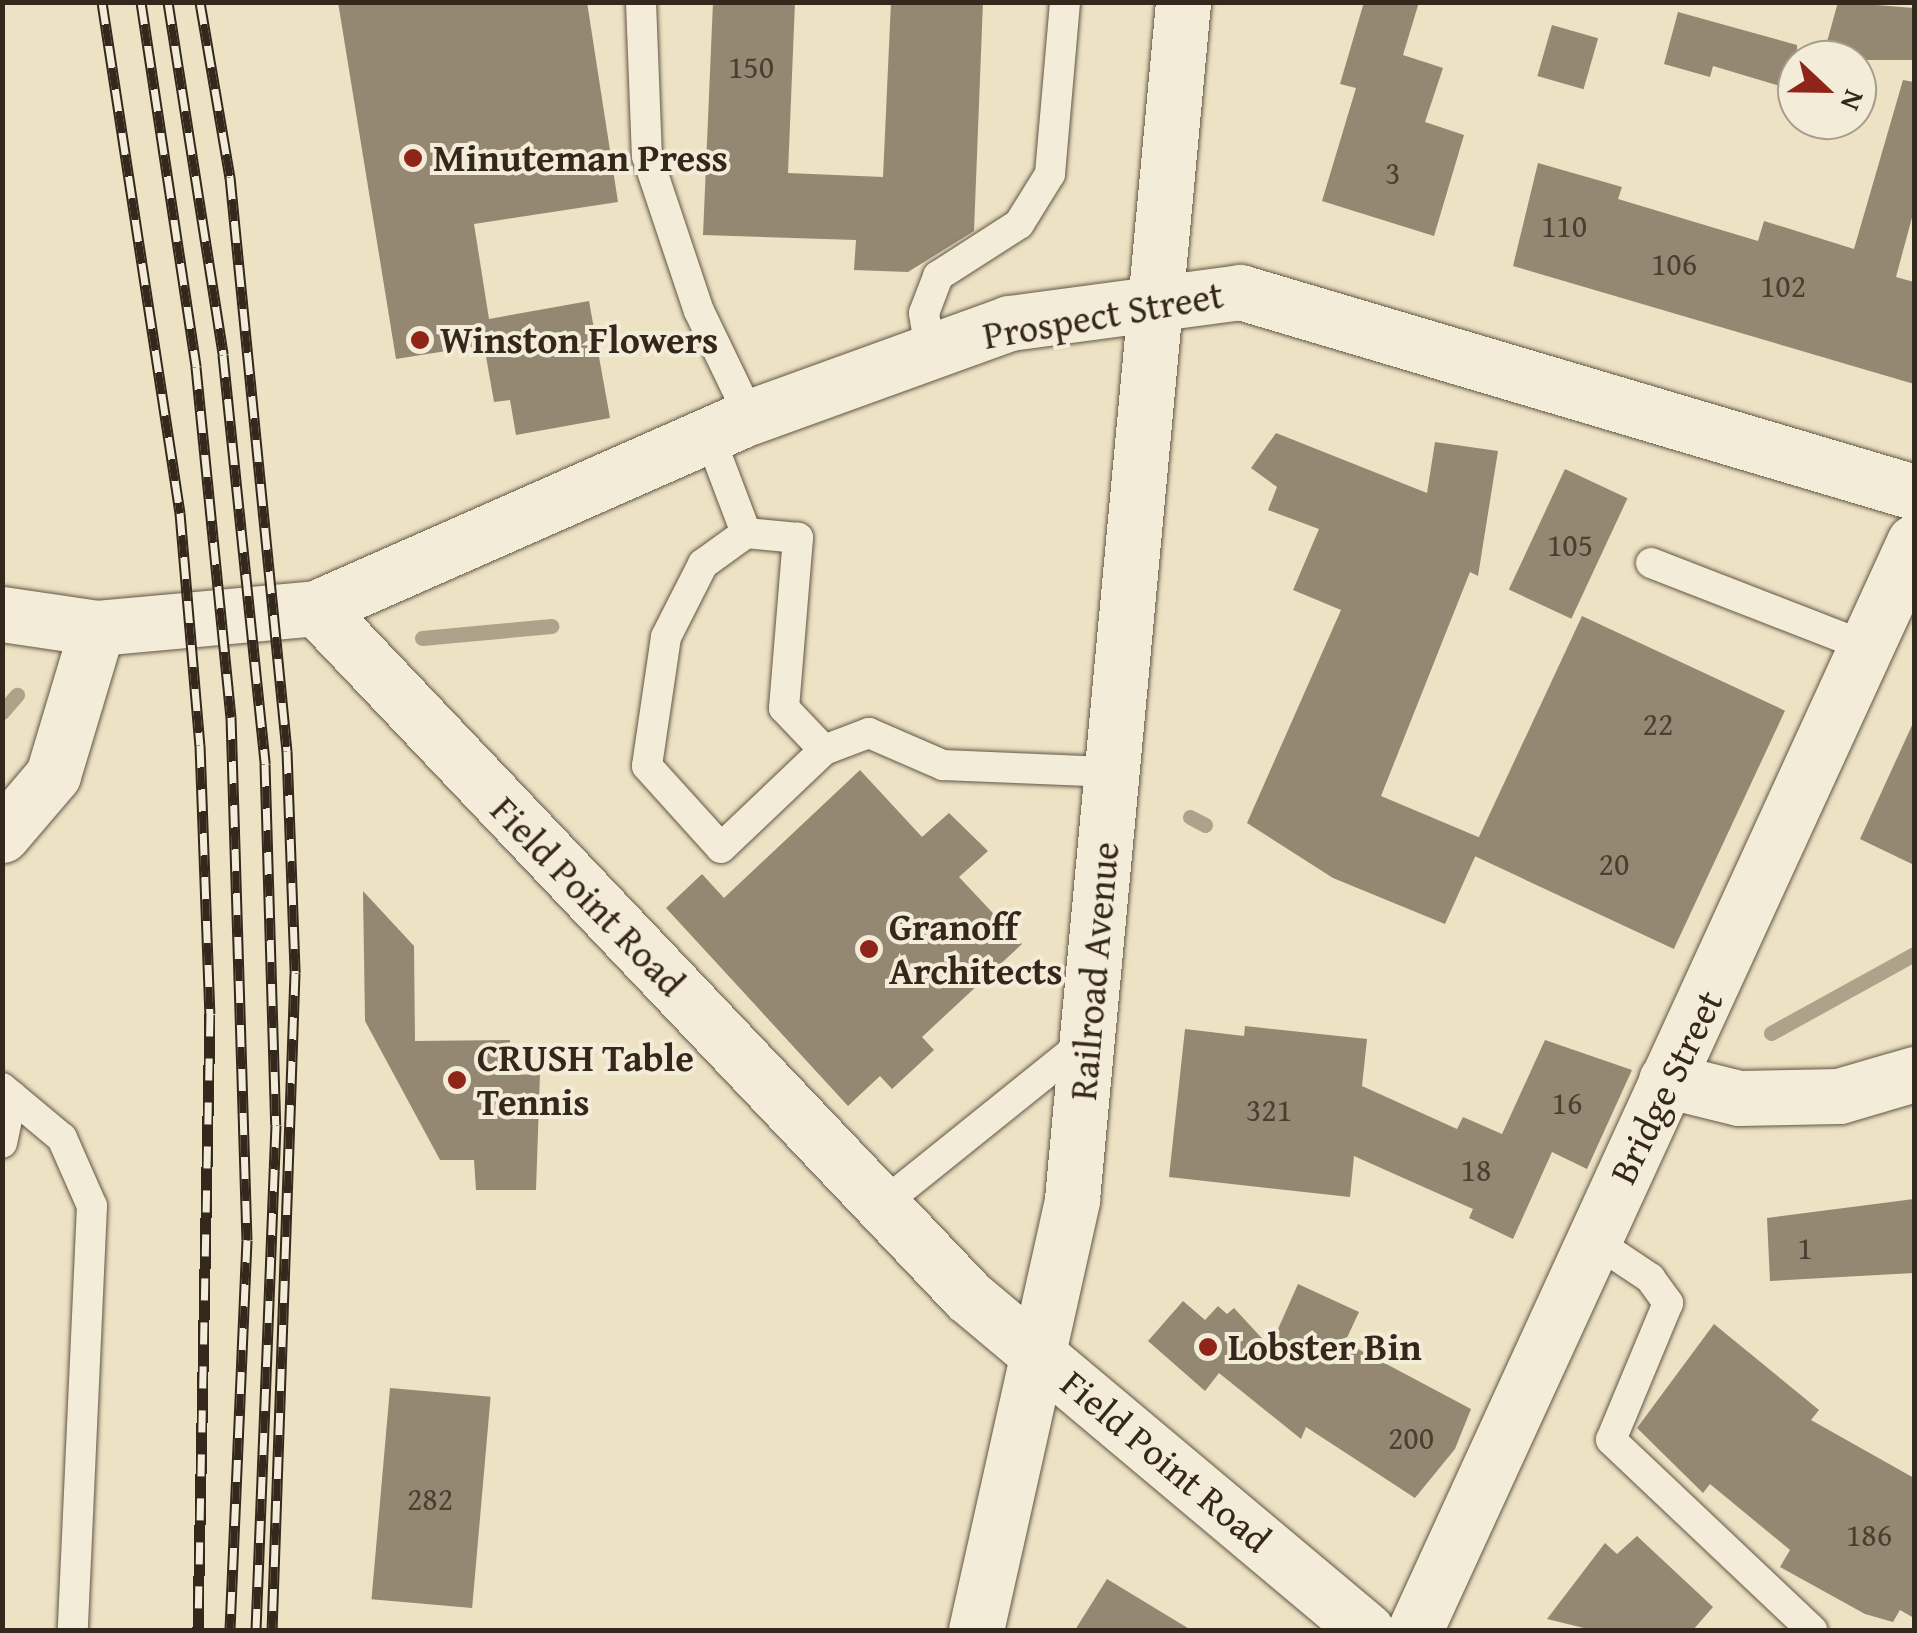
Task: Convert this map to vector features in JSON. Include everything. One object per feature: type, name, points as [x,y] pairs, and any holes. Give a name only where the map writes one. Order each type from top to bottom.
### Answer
[{"type":"main road","name":"Railroad Avenue","points":[[976,1630],[1072,1200],[1183,2]]},
{"type":"main road","name":"Prospect Street","points":[[316,608],[729,426],[1009,323],[1240,292],[1914,492]]},
{"type":"main road","name":"Bridge Street","points":[[1415,1630],[1914,542]]},
{"type":"main road","points":[[2,614],[97,628],[316,608]]},
{"type":"main road","name":"Field Point Road","points":[[316,608],[968,1296],[1366,1630]]},
{"type":"main road","points":[[2,835],[53,774],[97,628]]},
{"type":"main road","points":[[1666,1080],[1739,1098],[1840,1096],[1914,1074]]},
{"type":"lane","points":[[641,2],[647,156],[699,311],[729,426],[746,533]]},
{"type":"lane","points":[[930,351],[924,313],[938,276],[1019,224],[1050,174],[1065,2]]},
{"type":"lane","points":[[824,750],[784,708],[798,538],[746,533],[702,564],[666,637],[647,766],[721,848],[824,750],[869,732],[943,765],[1113,772]]},
{"type":"lane","points":[[1651,562],[1868,647]]},
{"type":"lane","points":[[883,1204],[1089,1039]]},
{"type":"lane","points":[[2,1143],[7,1092]]},
{"type":"lane","points":[[7,1092],[62,1138],[92,1206],[73,1630]]},
{"type":"lane","points":[[1593,1240],[1650,1278],[1668,1303],[1611,1440],[1812,1630]]},
{"type":"building","points":[[338,2],[587,2],[618,202],[474,224],[489,319],[589,301],[610,418],[516,435],[510,400],[494,402],[484,345],[396,359]]},
{"type":"building","points":[[713,2],[795,2],[788,173],[883,177],[891,2],[983,2],[974,231],[908,272],[854,270],[856,240],[703,235]]},
{"type":"building","points":[[1364,2],[1419,2],[1403,55],[1443,68],[1425,122],[1464,135],[1434,236],[1322,201],[1356,88],[1340,84]]},
{"type":"building","points":[[1838,2],[1914,8],[1914,60],[1877,60],[1877,40],[1828,40]]},
{"type":"building","points":[[1678,12],[1779,40],[1777,85],[1713,66],[1710,77],[1664,64]]},
{"type":"building","points":[[1552,25],[1598,38],[1584,89],[1537,76]]},
{"type":"building","points":[[1903,80],[1914,82],[1914,210],[1896,277],[1914,282],[1914,384],[1513,266],[1538,163],[1622,187],[1618,199],[1758,241],[1764,221],[1854,249]]},
{"type":"building","points":[[1276,433],[1427,493],[1435,442],[1498,451],[1478,576],[1470,572],[1381,796],[1483,839],[1445,924],[1333,878],[1247,823],[1341,610],[1293,590],[1319,529],[1268,510],[1277,487],[1251,468]]},
{"type":"building","points":[[1565,469],[1628,498],[1571,619],[1509,590]]},
{"type":"building","points":[[1582,616],[1785,711],[1674,949],[1471,854]]},
{"type":"building","points":[[1914,721],[1914,865],[1860,839]]},
{"type":"building","points":[[860,770],[922,837],[949,813],[988,851],[959,877],[1022,944],[922,1037],[934,1050],[892,1089],[880,1076],[848,1106],[666,908],[702,874],[724,898]]},
{"type":"building","points":[[363,891],[414,946],[415,1041],[510,1040],[511,1075],[540,1074],[536,1190],[476,1190],[474,1160],[440,1160],[365,1021]]},
{"type":"building","points":[[1245,1026],[1367,1039],[1362,1086],[1457,1129],[1463,1117],[1502,1134],[1545,1040],[1632,1070],[1587,1169],[1552,1152],[1513,1239],[1469,1218],[1473,1209],[1354,1156],[1350,1197],[1169,1177],[1185,1029],[1244,1036]]},
{"type":"building","points":[[1914,1199],[1914,1273],[1770,1281],[1767,1218]]},
{"type":"building","points":[[1298,1284],[1359,1312],[1345,1342],[1471,1409],[1455,1449],[1415,1498],[1306,1427],[1301,1439],[1219,1373],[1205,1391],[1148,1341],[1183,1301],[1205,1320],[1218,1306],[1227,1314],[1234,1308],[1270,1347]]},
{"type":"building","points":[[1714,1324],[1819,1410],[1811,1420],[1914,1478],[1914,1618],[1900,1610],[1893,1622],[1865,1614],[1780,1567],[1790,1550],[1710,1484],[1703,1493],[1637,1428]]},
{"type":"building","points":[[390,1388],[491,1397],[472,1608],[372,1599]]},
{"type":"building","points":[[1637,1536],[1713,1607],[1693,1630],[1592,1630],[1547,1619],[1605,1543],[1617,1554]]},
{"type":"building","points":[[1107,1579],[1191,1630],[1075,1630]]},
{"type":"waterway","points":[[422,638],[551,626]]},
{"type":"waterway","points":[[2,712],[17,695]]},
{"type":"waterway","points":[[1190,817],[1205,825]]},
{"type":"waterway","points":[[1771,1033],[1914,954]]},
{"type":"railway","points":[[102,2],[180,513],[200,745],[210,1014],[198,1630]]},
{"type":"railway","points":[[141,2],[196,367],[231,717],[247,1240],[230,1630]]},
{"type":"railway","points":[[168,2],[223,355],[265,764],[276,1125],[256,1630]]},
{"type":"railway","points":[[200,2],[230,177],[287,751],[295,973],[272,1630]]},
{"type":"place","name":"Minuteman Press","points":[[413,158]]},
{"type":"place","name":"Winston Flowers","points":[[420,340]]},
{"type":"place","name":"Granoff Architects","points":[[869,949]]},
{"type":"place","name":"CRUSH Table Tennis","points":[[457,1080]]},
{"type":"place","name":"Lobster Bin","points":[[1208,1347]]}]
